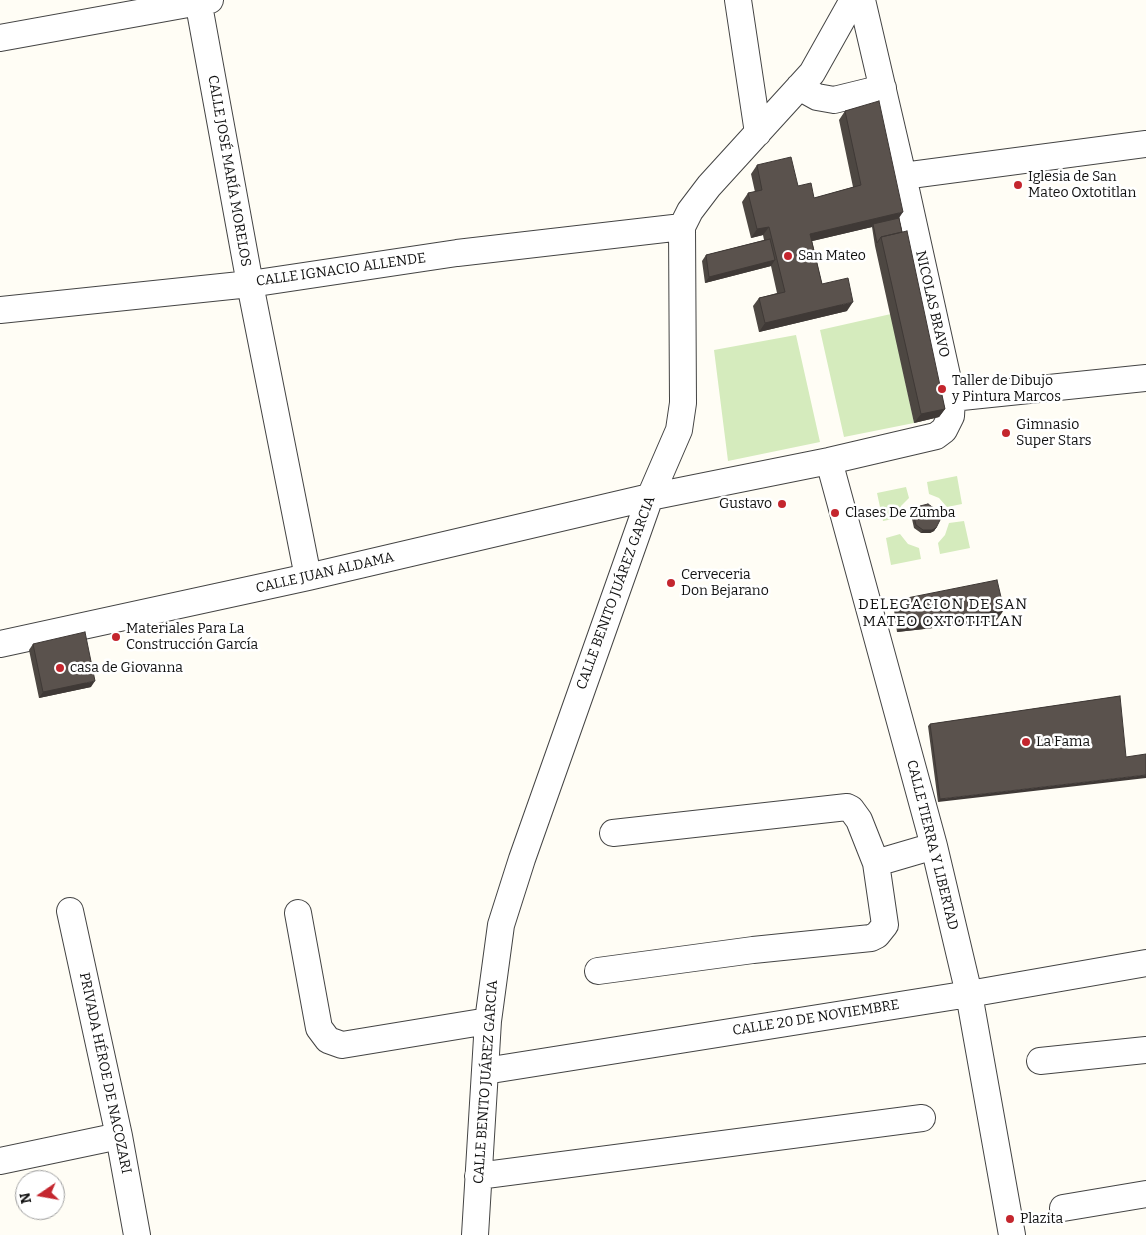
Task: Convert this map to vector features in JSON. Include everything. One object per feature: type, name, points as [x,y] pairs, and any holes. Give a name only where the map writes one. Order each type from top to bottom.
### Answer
[{"type":"street","points":[[738,0],[758,133]]},
{"type":"street","name":"CALLE BENITO JUÁREZ GARCIA","points":[[475,1235],[488,1020],[501,925],[522,859],[650,497],[679,430],[683,403],[682,227],[690,211],[709,186],[812,73],[852,0]]},
{"type":"street","name":"NICOLAS BRAVO","points":[[650,497],[829,461],[936,436],[944,430],[951,416],[952,398],[862,0]]},
{"type":"street","points":[[0,38],[202,1]]},
{"type":"street","name":"CALLE JOSÉ MARÍA MORELOS","points":[[202,1],[250,284],[308,577]]},
{"type":"street","points":[[799,87],[817,98],[834,100],[882,88]]},
{"type":"street","points":[[903,176],[1146,144]]},
{"type":"street","name":"CALLE IGNACIO ALLENDE","points":[[0,310],[250,284],[457,253],[682,227]]},
{"type":"street","points":[[952,398],[1146,378]]},
{"type":"street","name":"CALLE TIERRA Y LIBERTAD","points":[[829,461],[934,846],[969,994],[1012,1235]]},
{"type":"street","name":"CALLE JUAN ALDAMA","points":[[0,644],[308,577],[650,497]]},
{"type":"street","points":[[598,972],[753,950],[870,938],[877,935],[885,925],[876,863],[859,820],[851,809],[847,807],[614,833]]},
{"type":"street","points":[[876,863],[934,846]]},
{"type":"street","name":"PRIVADA HÉROE DE NACOZARI","points":[[70,911],[119,1136],[137,1235]]},
{"type":"street","points":[[298,913],[319,1028],[328,1040],[342,1044],[488,1020]]},
{"type":"street","name":"CALLE 20 DE NOVIEMBRE","points":[[485,1071],[969,994],[1146,963]]},
{"type":"street","points":[[1040,1061],[1146,1050]]},
{"type":"street","points":[[478,1176],[922,1118]]},
{"type":"street","points":[[0,1161],[119,1136]]},
{"type":"street","points":[[1063,1208],[1146,1194]]},
{"type":"green space","points":[[891,314],[914,423],[844,437],[820,330]]},
{"type":"green space","points":[[796,335],[820,442],[728,461],[714,350]]},
{"type":"green space","points":[[957,476],[962,504],[947,507],[939,498],[929,494],[927,482]]},
{"type":"green space","points":[[906,487],[909,498],[901,506],[898,518],[883,521],[877,493]]},
{"type":"green space","points":[[964,521],[970,548],[940,554],[938,543],[945,535],[949,523]]},
{"type":"green space","points":[[900,534],[908,544],[919,548],[921,559],[891,565],[886,538]]},
{"type":"building","points":[[879,101],[903,212],[810,234],[822,284],[848,278],[853,302],[765,323],[759,298],[785,292],[769,227],[757,229],[748,193],[762,190],[757,165],[791,157],[798,186],[811,183],[814,198],[861,185],[845,111]]},
{"type":"building","points":[[899,218],[902,232],[881,237],[877,243],[873,224]]},
{"type":"building","points":[[907,231],[945,409],[921,414],[881,237]]},
{"type":"building","points":[[770,239],[775,260],[709,277],[706,255]]},
{"type":"building","points":[[928,504],[938,511],[940,520],[936,528],[923,530],[916,525],[914,517],[920,506]]},
{"type":"building","points":[[997,580],[1004,610],[905,621],[902,599]]},
{"type":"building","name":"casa de Giovanna","points":[[85,632],[95,681],[43,692],[33,644]]},
{"type":"building","name":"La Fama","points":[[1120,696],[1126,757],[1146,754],[1146,775],[940,799],[930,724]]},
{"type":"place","name":"Iglesia de San Mateo Oxtotitlan","points":[[1018,185]]},
{"type":"place","name":"San Mateo","points":[[788,256]]},
{"type":"place","name":"Taller de Dibujo y Pintura Marcos","points":[[942,389]]},
{"type":"place","name":"Gimnasio Super Stars","points":[[1006,433]]},
{"type":"place","name":"Gustavo","points":[[782,504]]},
{"type":"place","name":"Clases De Zumba","points":[[835,513]]},
{"type":"place","name":"Cerveceria Don Bejarano","points":[[671,583]]},
{"type":"place","name":"Materiales Para La Construcción García","points":[[116,637]]},
{"type":"place","name":"casa de Giovanna","points":[[60,668]]},
{"type":"place","name":"La Fama","points":[[1026,742]]},
{"type":"place","name":"Plazita","points":[[1010,1219]]},
{"type":"district","name":"DELEGACION DE SAN MATEO OXTOTITLAN","points":[[943,614]]}]
